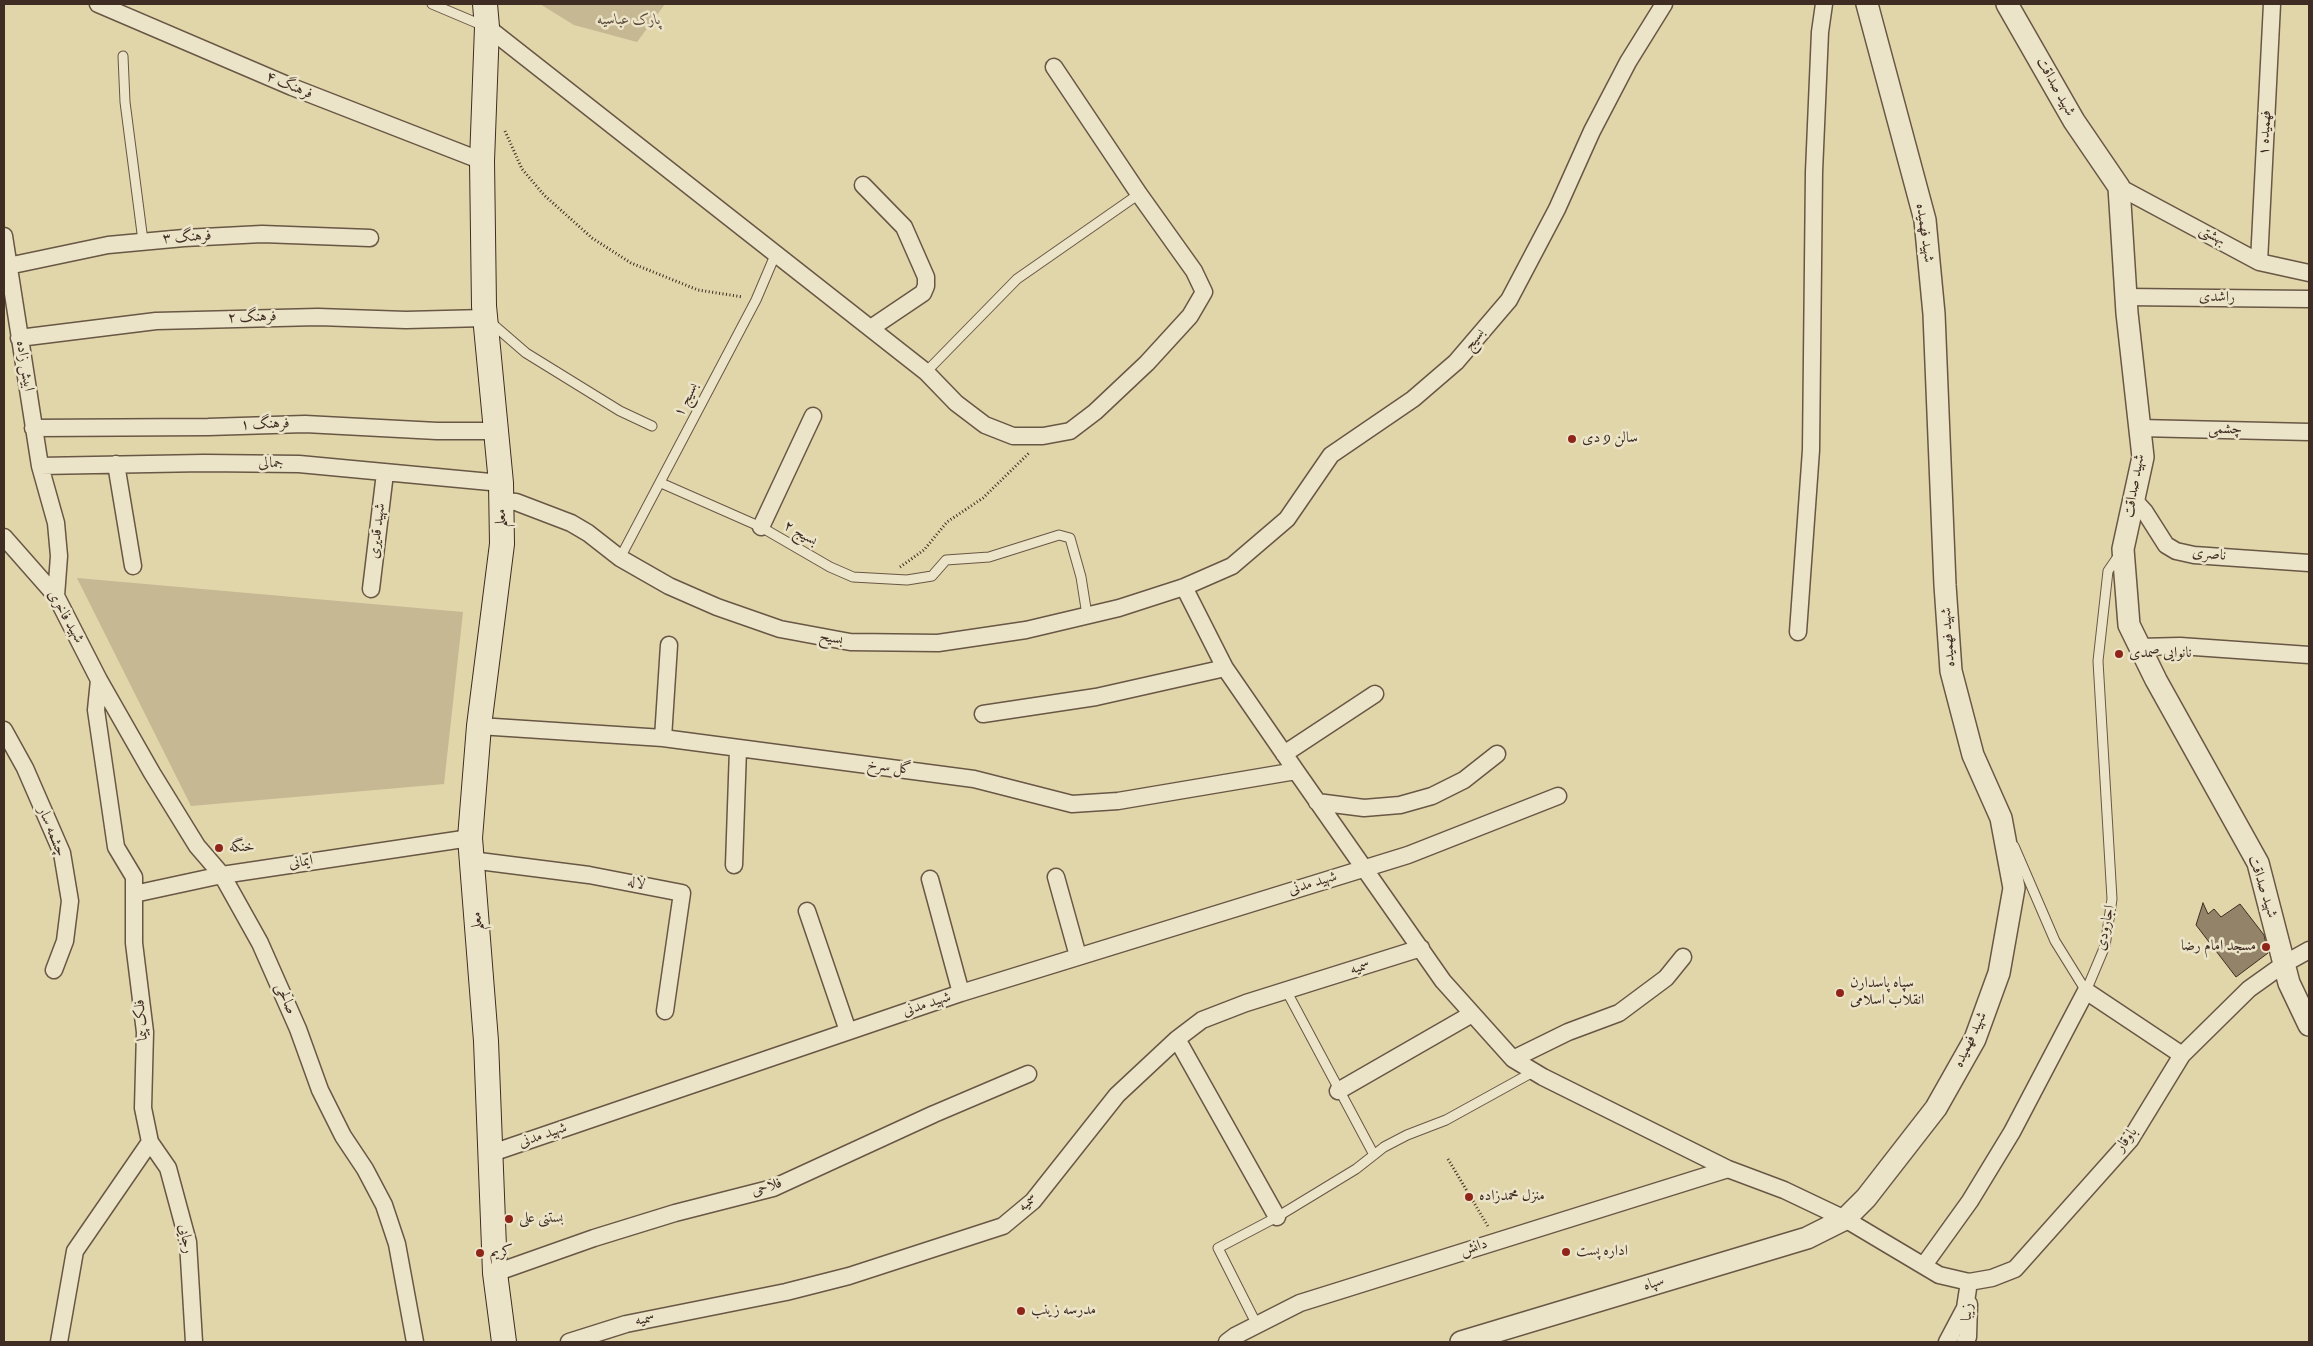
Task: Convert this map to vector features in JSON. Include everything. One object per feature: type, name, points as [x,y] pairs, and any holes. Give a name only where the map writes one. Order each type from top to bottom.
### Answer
[{"type":"main road","name":"معلم","points":[[485,4],[487,28],[482,161],[485,318],[501,492],[502,544],[498,589],[479,726],[471,849],[480,946],[492,1153],[495,1273],[503,1342]]},
{"type":"street","name":"فرهنگ ۴","points":[[98,4],[300,91],[482,161]]},
{"type":"street","name":"بسیج","points":[[1184,587],[1232,566],[1287,519],[1331,455],[1414,399],[1456,362],[1509,300],[1557,209],[1592,131],[1628,62],[1664,4]]},
{"type":"street","points":[[1798,632],[1811,450],[1814,172],[1820,32],[1824,4]]},
{"type":"street","name":"شهید فهمیده","points":[[1844,1220],[1866,1198],[1936,1108],[1975,1039],[1999,973],[2014,888],[2001,818],[1973,755],[1952,671],[1945,585],[1934,314],[1925,220],[1867,4]]},
{"type":"street","name":"شهید صداقت","points":[[2007,4],[2074,120],[2119,187],[2126,297],[2143,457],[2123,549],[2128,625],[2258,864],[2289,983],[2309,1025]]},
{"type":"street","name":"فهمیده ۱","points":[[2259,262],[2272,4]]},
{"type":"street","points":[[487,28],[776,252],[926,372],[956,403],[986,425],[1012,436],[1044,436],[1070,430],[1095,412],[1147,363],[1190,316],[1204,292],[1194,271],[1139,194],[1054,67]]},
{"type":"street","points":[[863,185],[904,227],[926,277],[926,286],[923,292],[871,328]]},
{"type":"street","name":"بهشتی","points":[[2119,187],[2259,262],[2309,270]]},
{"type":"street","name":"فرهنگ ۳","points":[[8,266],[108,244],[262,234],[370,238]]},
{"type":"street","name":"ابیش زاده","points":[[4,236],[33,428],[40,466],[56,523],[59,556],[56,596]]},
{"type":"street","name":"راشدی","points":[[2126,297],[2309,299]]},
{"type":"street","name":"فرهنگ ۲","points":[[19,338],[156,321],[318,317],[406,320],[485,318]]},
{"type":"street","points":[[761,527],[813,416]]},
{"type":"street","name":"فرهنگ ۱","points":[[33,428],[208,427],[305,424],[437,431],[496,431]]},
{"type":"street","name":"چشمی","points":[[2140,428],[2309,432]]},
{"type":"street","points":[[116,464],[134,566]]},
{"type":"street","name":"جمالی","points":[[40,466],[299,464],[385,473],[501,492]]},
{"type":"street","name":"شهید قدیری","points":[[371,589],[385,473]]},
{"type":"street","name":"بسیح","points":[[501,492],[516,502],[571,523],[588,533],[620,558],[669,586],[717,607],[780,629],[850,642],[938,643],[1026,630],[1119,608],[1184,587]]},
{"type":"street","name":"ناصری","points":[[2134,500],[2146,512],[2166,545],[2176,551],[2194,555],[2309,563]]},
{"type":"street","name":"شهید فاخری","points":[[4,537],[10,551],[56,596],[99,680]]},
{"type":"street","name":"باوقار","points":[[1184,587],[1225,668],[1317,802],[1366,868],[1443,981],[1514,1059],[1533,1072],[1728,1169],[1784,1190],[1844,1220],[1939,1275],[1969,1282],[1992,1278],[2015,1269],[2130,1140],[2182,1055],[2249,989],[2284,964],[2309,950]]},
{"type":"street","points":[[663,738],[669,645]]},
{"type":"street","points":[[2139,647],[2180,646],[2309,655]]},
{"type":"street","points":[[984,714],[1096,697],[1225,668]]},
{"type":"street","name":"صالحی","points":[[99,680],[152,773],[192,838],[222,875],[260,943],[298,1029],[324,1098],[343,1136],[384,1205],[397,1244],[416,1342]]},
{"type":"street","name":"فلک پیما","points":[[99,680],[96,710],[116,848],[134,877],[134,943],[145,1032],[143,1108],[150,1142]]},
{"type":"street","points":[[1284,754],[1375,694]]},
{"type":"street","name":"گل سرخ","points":[[479,726],[663,738],[974,779],[1072,804],[1118,802],[1296,771]]},
{"type":"street","name":"چشمه سار","points":[[4,730],[25,768],[62,853],[70,901],[65,941],[54,970]]},
{"type":"street","points":[[734,865],[738,749]]},
{"type":"street","points":[[1317,802],[1364,808],[1400,805],[1432,796],[1464,780],[1497,754]]},
{"type":"street","name":"شهید مدنی","points":[[492,1153],[961,994],[1078,956],[1408,855],[1558,796]]},
{"type":"street","name":"ایمانی","points":[[134,894],[222,875],[471,849]]},
{"type":"street","name":"لاله","points":[[471,849],[682,893],[666,1011]]},
{"type":"street","points":[[1056,877],[1078,956]]},
{"type":"street","points":[[930,879],[961,994]]},
{"type":"street","points":[[807,910],[848,1031]]},
{"type":"street","name":"سمیه","points":[[569,1342],[626,1324],[786,1292],[849,1276],[1003,1226],[1033,1201],[1116,1095],[1177,1039],[1202,1020],[1246,1003],[1287,992],[1421,948]]},
{"type":"street","points":[[1514,1059],[1568,1032],[1619,1013],[1666,978],[1682,957]]},
{"type":"street","points":[[2086,991],[2182,1055]]},
{"type":"street","name":"اجارودی","points":[[1924,1266],[1970,1201],[2012,1132],[2086,991]]},
{"type":"street","points":[[1338,1091],[1472,1014]]},
{"type":"street","points":[[1177,1039],[1277,1218]]},
{"type":"street","name":"فلاحی","points":[[495,1273],[657,1218],[773,1188],[934,1114],[1028,1074]]},
{"type":"street","points":[[59,1342],[74,1251],[150,1142]]},
{"type":"street","name":"رجایی","points":[[150,1142],[168,1168],[188,1242],[194,1342]]},
{"type":"street","name":"دانش","points":[[1227,1342],[1257,1324],[1300,1303],[1728,1169]]},
{"type":"street","name":"سپاه","points":[[1460,1342],[1807,1238],[1844,1220]]},
{"type":"street","points":[[1947,1342],[1965,1308],[1969,1282]]},
{"type":"street","name":"زیبا","points":[[1965,1342],[1968,1337],[1969,1282]]},
{"type":"lane","points":[[432,4],[487,28]]},
{"type":"lane","points":[[123,56],[125,102],[143,242]]},
{"type":"lane","points":[[926,372],[1017,280],[1139,194]]},
{"type":"lane","name":"بسیج ۱","points":[[620,558],[661,484],[709,387],[756,300],[776,252]]},
{"type":"lane","points":[[485,318],[526,354],[620,411],[652,426]]},
{"type":"lane","name":"بسیج ۲","points":[[661,484],[761,527],[830,567],[853,577],[907,580],[932,576],[946,560],[989,557],[1059,535],[1070,538],[1081,577],[1088,615]]},
{"type":"lane","name":"اجارودی","points":[[2086,991],[2105,946],[2112,899],[2098,661],[2108,571],[2123,549]]},
{"type":"lane","points":[[2001,818],[2056,941],[2086,991]]},
{"type":"lane","points":[[1287,992],[1338,1091],[1374,1155]]},
{"type":"lane","points":[[1257,1324],[1220,1256],[1218,1248],[1277,1218],[1406,1135],[1446,1120],[1533,1072]]},
{"type":"path","points":[[484,107],[502,122],[522,169],[544,195],[592,238],[631,263],[698,290],[756,300]]},
{"type":"path","points":[[881,580],[924,550],[946,522],[983,498],[1016,467],[1044,436]]},
{"type":"path","points":[[1448,1159],[1497,1241]]},
{"type":"green space","name":"پارک عباسیه","points":[[540,4],[665,4],[637,42],[574,25]]},
{"type":"green space","points":[[77,578],[463,612],[444,784],[191,806]]},
{"type":"building","points":[[2203,903],[2208,914],[2214,909],[2221,917],[2240,904],[2264,935],[2268,953],[2236,977],[2196,925]]},
{"type":"place","name":"سالن 9 دی","points":[[1572,439]]},
{"type":"place","name":"نانوایی صمدی","points":[[2119,654]]},
{"type":"place","name":"خنگه","points":[[219,848]]},
{"type":"place","name":"مسجد امام رضا","points":[[2266,947]]},
{"type":"place","name":"سپاه پاسدارن انقلاب اسلامی","points":[[1840,993]]},
{"type":"place","name":"منزل محمدزاده","points":[[1469,1197]]},
{"type":"place","name":"بستنی علی","points":[[509,1219]]},
{"type":"place","name":"اداره پست","points":[[1566,1252]]},
{"type":"place","name":"کریم","points":[[480,1253]]},
{"type":"place","name":"مدرسه زینب","points":[[1021,1311]]}]
